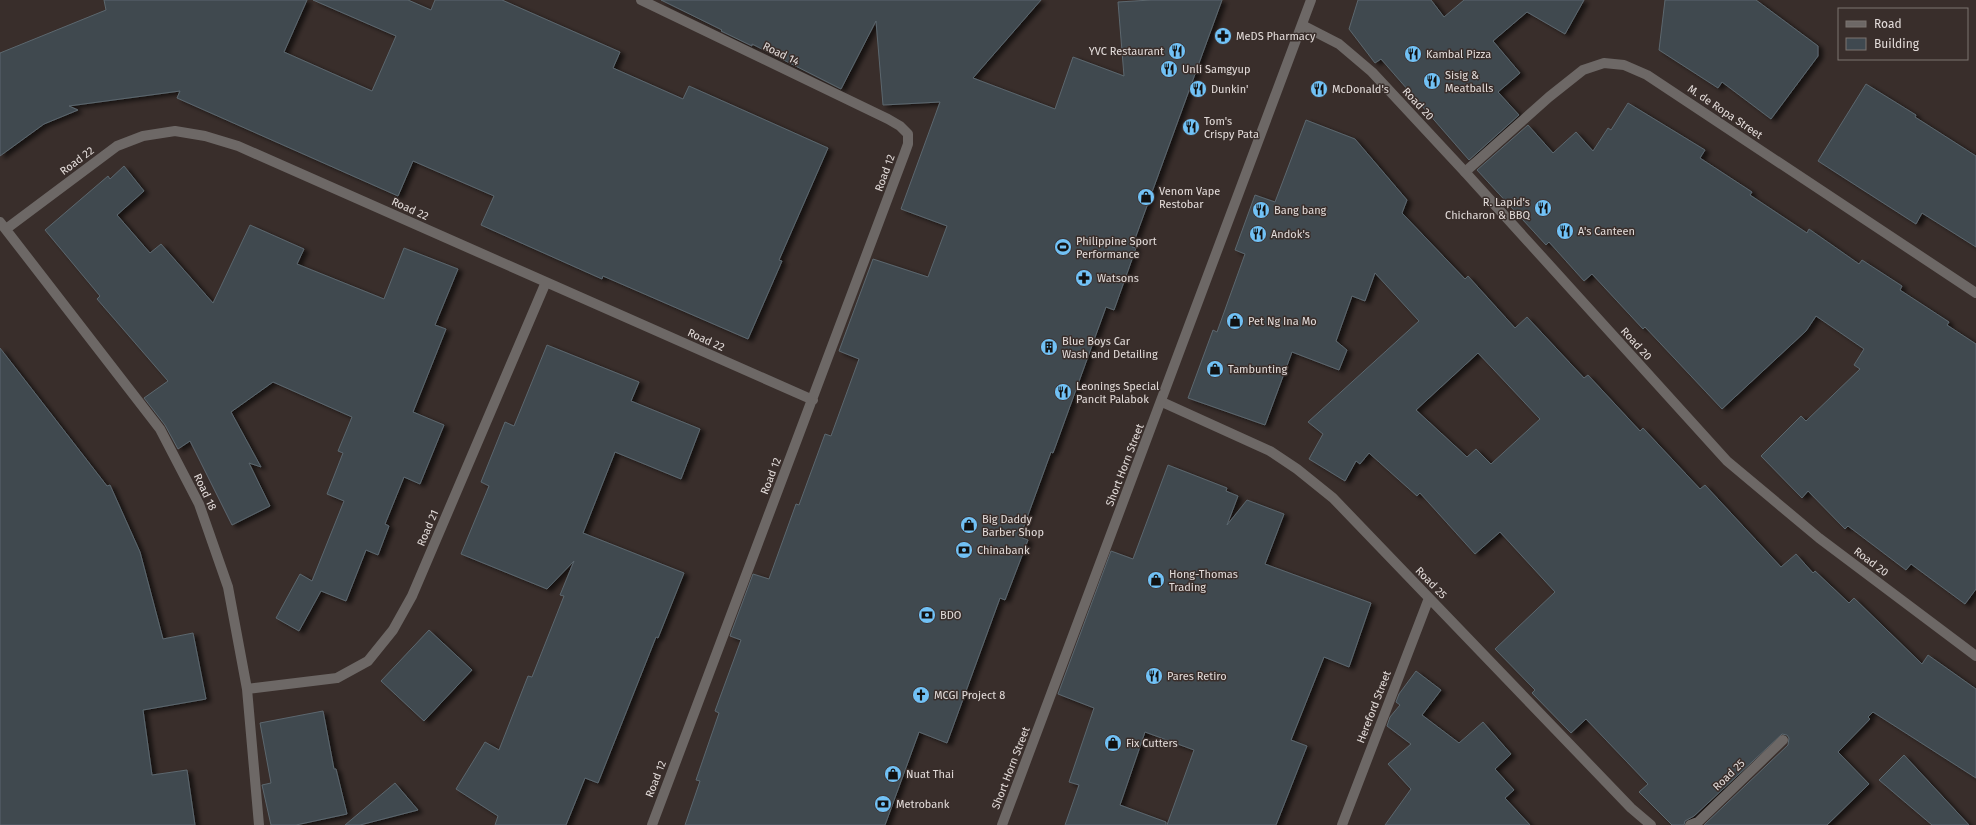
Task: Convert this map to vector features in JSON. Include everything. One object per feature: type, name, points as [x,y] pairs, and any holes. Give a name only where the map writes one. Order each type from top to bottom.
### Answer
[{"type":"street","name":"Road 14","points":[[642,0],[888,119],[900,126],[908,134]]},
{"type":"street","name":"Short Horn Street","points":[[1002,825],[1162,402],[1311,0]]},
{"type":"street","name":"Road 20","points":[[1302,24],[1338,44],[1372,72],[1465,172],[1727,461],[1819,538],[1976,656]]},
{"type":"street","name":"M. de Ropa Street","points":[[1465,172],[1549,97],[1583,70],[1604,63],[1624,65],[1647,75],[1976,293]]},
{"type":"street","name":"Road 22","points":[[3,226],[117,146],[143,136],[175,132],[206,136],[238,146],[813,400]]},
{"type":"street","name":"Road 12","points":[[652,825],[904,155],[908,144],[908,134]]},
{"type":"street","name":"Road 18","points":[[3,226],[160,429],[199,504],[228,587],[247,689],[259,825]]},
{"type":"street","name":"Road 21","points":[[247,689],[337,678],[368,661],[393,630],[412,596],[546,282]]},
{"type":"street","name":"Road 25","points":[[1162,402],[1270,451],[1297,469],[1333,498],[1631,808],[1651,825]]},
{"type":"street","name":"Hereford Street","points":[[1342,825],[1429,598]]},
{"type":"street","name":"Road 25","points":[[1690,825],[1698,822],[1783,740]]},
{"type":"building","points":[[104,0],[307,0],[284,52],[372,91],[396,36],[313,0],[408,0],[431,10],[435,0],[502,0],[620,52],[613,68],[683,99],[689,86],[828,148],[779,260],[782,261],[748,339],[603,276],[602,279],[481,225],[494,196],[413,161],[398,196],[177,98],[180,91],[69,106],[78,110],[44,124],[0,156],[0,53],[106,10]]},
{"type":"building","points":[[661,0],[1041,0],[973,78],[1055,109],[1073,57],[1124,76],[1118,2],[1151,0],[1222,0],[1132,247],[1136,248],[1114,310],[1106,307],[1053,453],[1051,452],[1020,537],[1028,540],[1005,600],[1000,598],[947,743],[919,732],[885,825],[685,825],[700,781],[696,780],[719,713],[715,711],[741,640],[730,636],[753,574],[769,579],[796,504],[799,505],[825,434],[831,436],[859,359],[839,351],[873,259],[928,277],[947,226],[901,209],[940,102],[883,105],[876,21],[841,89]]},
{"type":"building","points":[[1358,0],[1431,0],[1444,17],[1464,0],[1584,0],[1565,34],[1527,12],[1493,41],[1520,73],[1498,92],[1519,115],[1469,160],[1381,59],[1375,63],[1349,29]]},
{"type":"building","points":[[1665,0],[1756,0],[1818,46],[1818,56],[1771,119],[1722,82],[1718,88],[1659,50]]},
{"type":"building","points":[[1866,84],[1916,115],[1915,117],[1976,156],[1976,247],[1922,213],[1916,224],[1818,161]]},
{"type":"building","points":[[1628,103],[1705,150],[1700,158],[1752,192],[1750,195],[1807,233],[1809,229],[1859,264],[1862,260],[1902,286],[1900,290],[1949,322],[1947,325],[1976,344],[1976,589],[1965,604],[1911,564],[1906,570],[1848,526],[1845,529],[1808,491],[1802,498],[1761,456],[1801,416],[1806,421],[1860,369],[1854,365],[1864,349],[1816,316],[1806,331],[1722,409],[1645,327],[1643,329],[1592,274],[1584,281],[1549,242],[1546,245],[1477,170],[1528,125],[1553,153],[1576,132],[1593,151],[1608,128],[1611,130]]},
{"type":"building","points":[[1306,120],[1355,139],[1407,200],[1402,213],[1465,279],[1468,276],[1515,328],[1527,317],[1584,378],[1588,375],[1640,431],[1643,428],[1700,489],[1705,485],[1781,567],[1796,554],[1813,573],[1815,571],[1849,603],[1854,598],[1922,664],[1928,655],[1976,689],[1976,778],[1873,712],[1868,717],[1870,719],[1838,752],[1869,784],[1827,825],[1704,825],[1788,745],[1789,738],[1787,735],[1782,734],[1694,816],[1685,821],[1684,825],[1672,825],[1639,792],[1648,784],[1586,719],[1571,733],[1532,693],[1535,690],[1495,649],[1555,592],[1500,532],[1475,554],[1420,493],[1417,496],[1369,453],[1360,464],[1356,461],[1345,481],[1309,459],[1323,434],[1308,422],[1419,321],[1375,273],[1365,301],[1352,296],[1336,341],[1347,350],[1339,370],[1292,352],[1265,425],[1188,398],[1213,330],[1217,332],[1245,254],[1235,250],[1255,195],[1275,202]],"holes":[[[1478,353],[1540,419],[1491,464],[1476,449],[1467,457],[1416,410]]]},
{"type":"building","points":[[124,166],[144,191],[117,215],[150,253],[161,244],[213,303],[250,225],[304,249],[297,264],[384,299],[404,248],[458,269],[435,325],[446,329],[413,412],[444,425],[420,484],[404,477],[385,524],[389,526],[378,555],[366,550],[346,601],[321,591],[299,631],[276,618],[300,574],[312,581],[344,501],[327,494],[343,453],[338,451],[352,417],[273,382],[231,412],[261,467],[249,463],[270,506],[232,525],[190,441],[178,449],[165,425],[144,398],[168,381],[97,299],[100,296],[45,230],[108,176],[110,179]]},
{"type":"building","points":[[547,345],[639,382],[631,401],[700,429],[681,479],[615,452],[583,533],[684,573],[658,638],[656,637],[598,783],[585,778],[566,825],[495,825],[498,816],[456,789],[485,742],[499,750],[528,676],[532,677],[564,596],[560,595],[574,561],[547,589],[461,554],[489,486],[481,482],[505,422],[514,426]]},
{"type":"building","points":[[0,348],[107,486],[110,485],[140,552],[163,639],[193,633],[206,699],[143,710],[152,775],[187,770],[195,825],[0,825]]},
{"type":"building","points":[[1168,465],[1227,488],[1226,491],[1238,496],[1227,525],[1247,500],[1284,514],[1265,564],[1371,603],[1349,667],[1324,657],[1291,740],[1307,746],[1276,825],[1167,825],[1194,750],[1145,732],[1120,805],[1166,822],[1166,825],[1065,825],[1079,785],[1069,782],[1094,708],[1058,694],[1111,551],[1133,559]]},
{"type":"building","points":[[429,630],[472,670],[424,721],[381,681]]},
{"type":"building","points":[[1416,671],[1441,690],[1422,715],[1459,743],[1483,722],[1511,754],[1495,769],[1514,790],[1505,798],[1530,825],[1385,825],[1411,789],[1388,764],[1411,744],[1387,726],[1390,717],[1400,705],[1396,702],[1399,694]]},
{"type":"building","points":[[323,711],[334,769],[336,769],[347,814],[296,825],[271,825],[262,785],[271,783],[260,723]]},
{"type":"building","points":[[1904,755],[1969,825],[1932,825],[1879,780]]},
{"type":"building","points":[[395,783],[418,810],[360,825],[345,825]]},
{"type":"place","name":"MeDS Pharmacy","points":[[1223,36]]},
{"type":"place","name":"YVC Restaurant","points":[[1177,51]]},
{"type":"place","name":"Kambal Pizza","points":[[1413,54]]},
{"type":"place","name":"Unli Samgyup","points":[[1169,69]]},
{"type":"place","name":"Sisig & Meatballs","points":[[1432,81]]},
{"type":"place","name":"Dunkin'","points":[[1198,89]]},
{"type":"place","name":"McDonald's","points":[[1319,89]]},
{"type":"place","name":"Tom's Crispy Pata","points":[[1191,127]]},
{"type":"place","name":"Venom Vape Restobar","points":[[1146,197]]},
{"type":"place","name":"R. Lapid's Chicharon & BBQ","points":[[1543,208]]},
{"type":"place","name":"Bang bang","points":[[1261,210]]},
{"type":"place","name":"A's Canteen","points":[[1565,231]]},
{"type":"place","name":"Andok's","points":[[1258,234]]},
{"type":"place","name":"Philippine Sport Performance","points":[[1063,247]]},
{"type":"place","name":"Watsons","points":[[1084,278]]},
{"type":"place","name":"Pet Ng Ina Mo","points":[[1235,321]]},
{"type":"place","name":"Blue Boys Car Wash and Detailing","points":[[1049,347]]},
{"type":"place","name":"Tambunting","points":[[1215,369]]},
{"type":"place","name":"Leonings Special Pancit Palabok","points":[[1063,392]]},
{"type":"place","name":"Big Daddy Barber Shop","points":[[969,525]]},
{"type":"place","name":"Chinabank","points":[[964,550]]},
{"type":"place","name":"Hong-Thomas Trading","points":[[1156,580]]},
{"type":"place","name":"BDO","points":[[927,615]]},
{"type":"place","name":"Pares Retiro","points":[[1154,676]]},
{"type":"place","name":"MCGI Project 8","points":[[921,695]]},
{"type":"place","name":"Fix Cutters","points":[[1113,743]]},
{"type":"place","name":"Nuat Thai","points":[[893,774]]},
{"type":"place","name":"Metrobank","points":[[883,804]]}]
